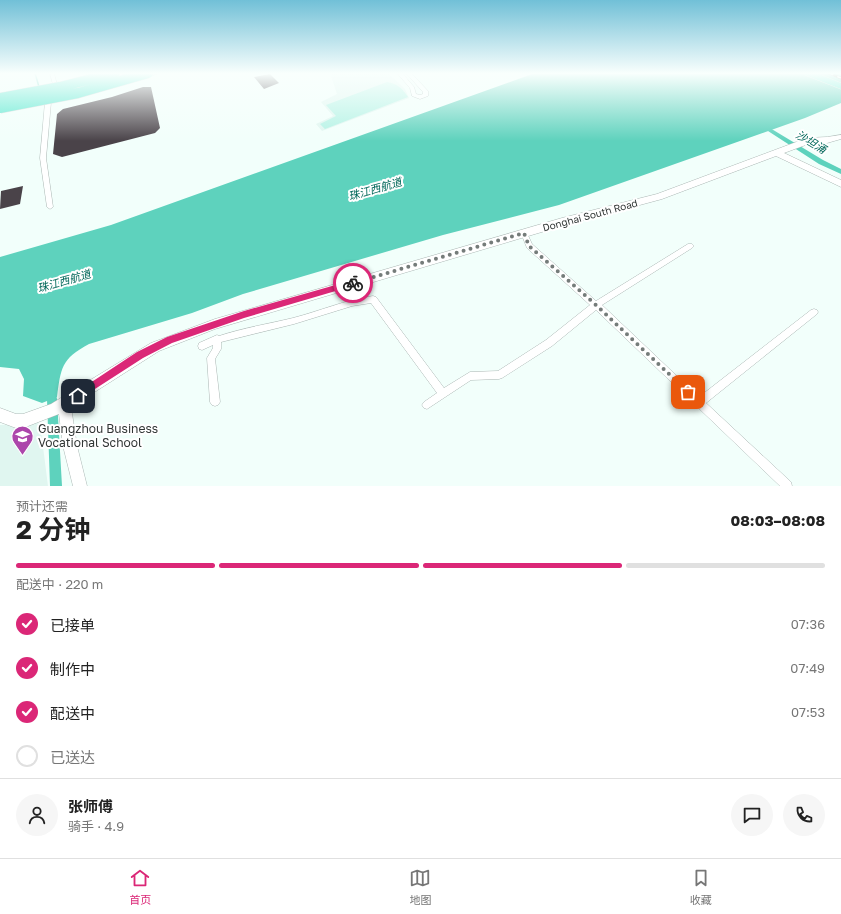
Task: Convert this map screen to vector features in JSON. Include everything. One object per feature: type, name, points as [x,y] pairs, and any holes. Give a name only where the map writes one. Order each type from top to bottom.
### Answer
[{"type":"highway","points":[[0,99],[17,96]]},
{"type":"highway","points":[[0,99],[25,96]]},
{"type":"highway","points":[[0,109],[68,96]]},
{"type":"street","points":[[0,99],[23,99],[36,96]]},
{"type":"street","points":[[50,207],[43,158],[48,102],[51,96]]},
{"type":"street","points":[[0,109],[48,102],[67,96]]},
{"type":"street","name":"Donghai South Road","points":[[0,415],[16,420],[27,420],[59,407],[140,355],[170,340],[244,314],[524,233],[659,197],[810,140],[827,140],[841,137]]},
{"type":"street","name":"Donghai South Road","points":[[798,144],[841,143]]},
{"type":"street","points":[[777,153],[841,184]]},
{"type":"street","points":[[524,233],[529,246],[596,305],[787,486]]},
{"type":"street","points":[[428,405],[470,376],[499,375],[549,343],[596,305],[690,246]]},
{"type":"street","points":[[202,346],[217,339],[294,321],[359,300],[373,299],[443,394]]},
{"type":"street","points":[[699,403],[814,312]]},
{"type":"street","points":[[215,402],[211,358],[217,349],[217,339]]},
{"type":"street","points":[[59,407],[80,486]]},
{"type":"shaded area","points":[[334,96],[408,96],[409,98],[322,131],[316,124],[333,116],[321,102]]},
{"type":"shaded area","points":[[351,96],[407,96],[408,97],[325,129],[320,124],[336,116],[326,105]]},
{"type":"shaded area","name":"Guangzhou Business Vocational School","points":[[40,423],[48,486],[0,486],[0,425]]},
{"type":"water","name":"珠江西航道","points":[[472,96],[841,96],[841,103],[805,118],[559,205],[443,235],[243,294],[192,313],[89,344],[80,349],[64,365],[57,397],[42,403],[23,396],[24,379],[19,369],[0,367],[0,257],[111,225]]},
{"type":"building","points":[[153,96],[160,128],[155,133],[62,157],[53,154],[57,114],[63,109],[112,97]]},
{"type":"building","points":[[23,186],[20,204],[0,209],[1,191]]},
{"type":"waterway","name":"沙坦涌","points":[[770,130],[821,162],[841,172]]},
{"type":"waterway","points":[[52,399],[56,486]]},
{"type":"way so far","points":[[353,283],[524,233],[529,246],[596,305],[688,392]]},
{"type":"place","name":"Guangzhou Business Vocational School","points":[[22,456]]},
{"type":"route","points":[[78,396],[140,355],[170,340],[244,314],[353,283]]}]
